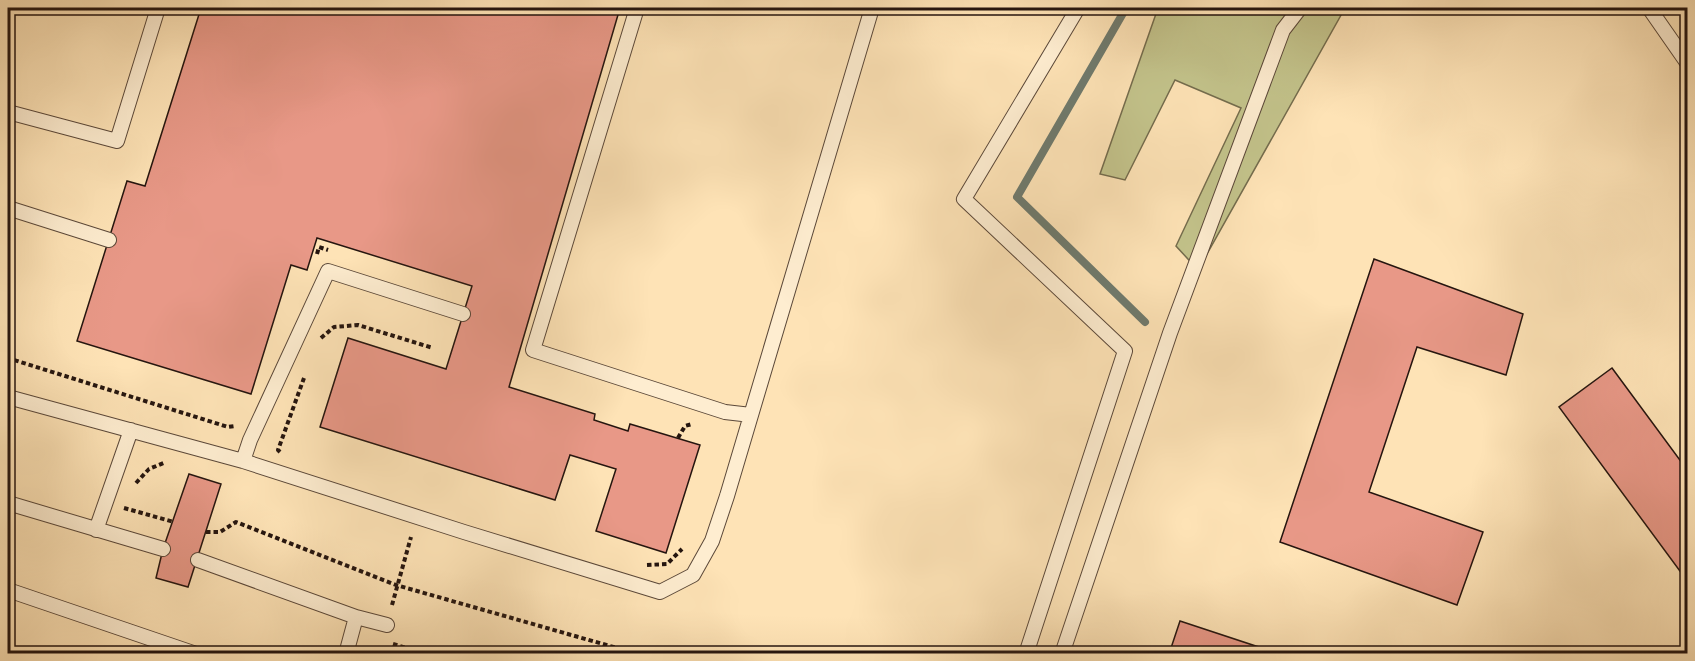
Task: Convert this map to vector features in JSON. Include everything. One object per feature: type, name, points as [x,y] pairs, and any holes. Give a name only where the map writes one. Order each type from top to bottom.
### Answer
[{"type":"lane","points":[[8,112],[117,141],[158,8]]},
{"type":"lane","points":[[533,350],[637,8]]},
{"type":"lane","points":[[8,397],[180,442],[660,592],[693,575],[712,541],[872,8]]},
{"type":"lane","points":[[1026,654],[1125,351],[964,199],[1078,8]]},
{"type":"lane","points":[[1062,654],[1170,333],[1283,30],[1299,8]]},
{"type":"lane","points":[[1649,8],[1688,64]]},
{"type":"lane","points":[[8,208],[109,240]]},
{"type":"lane","points":[[243,461],[250,440],[328,272],[463,314]]},
{"type":"lane","points":[[526,334],[533,350],[725,412],[751,414]]},
{"type":"lane","points":[[96,530],[131,430]]},
{"type":"lane","points":[[8,503],[163,549]]},
{"type":"lane","points":[[198,560],[356,617],[387,625]]},
{"type":"lane","points":[[8,590],[196,654]]},
{"type":"lane","points":[[346,654],[356,617]]},
{"type":"path","points":[[315,258],[319,247],[330,251]]},
{"type":"path","points":[[319,340],[334,327],[358,325],[433,348]]},
{"type":"path","points":[[8,356],[14,360],[228,427],[242,425]]},
{"type":"path","points":[[287,456],[278,450],[306,371]]},
{"type":"path","points":[[133,487],[148,469],[169,461],[180,442],[202,419]]},
{"type":"path","points":[[678,438],[685,426],[701,421]]},
{"type":"path","points":[[124,501],[122,508],[174,522]]},
{"type":"path","points":[[421,518],[411,538],[396,585],[387,625],[379,640],[427,654]]},
{"type":"path","points":[[206,532],[220,532],[236,522],[396,585],[638,654]]},
{"type":"path","points":[[644,565],[667,564],[685,546]]},
{"type":"green space","points":[[1158,8],[1345,8],[1198,270],[1176,246],[1241,108],[1175,80],[1125,180],[1100,174]]},
{"type":"building","points":[[201,8],[620,8],[509,387],[595,414],[594,420],[628,431],[630,424],[700,445],[666,553],[596,531],[616,469],[570,455],[555,500],[320,427],[348,338],[446,369],[472,286],[317,238],[307,270],[291,265],[251,394],[77,341],[127,181],[145,186]]},
{"type":"building","points":[[1374,259],[1523,314],[1506,375],[1417,347],[1369,492],[1483,532],[1457,605],[1280,542]]},
{"type":"building","points":[[1612,368],[1688,471],[1688,582],[1559,407]]},
{"type":"building","points":[[189,474],[221,484],[188,587],[156,578],[163,549]]},
{"type":"building","points":[[1180,621],[1280,654],[1169,654]]},
{"type":"waterway","points":[[1126,8],[1017,197],[1145,322]]}]
